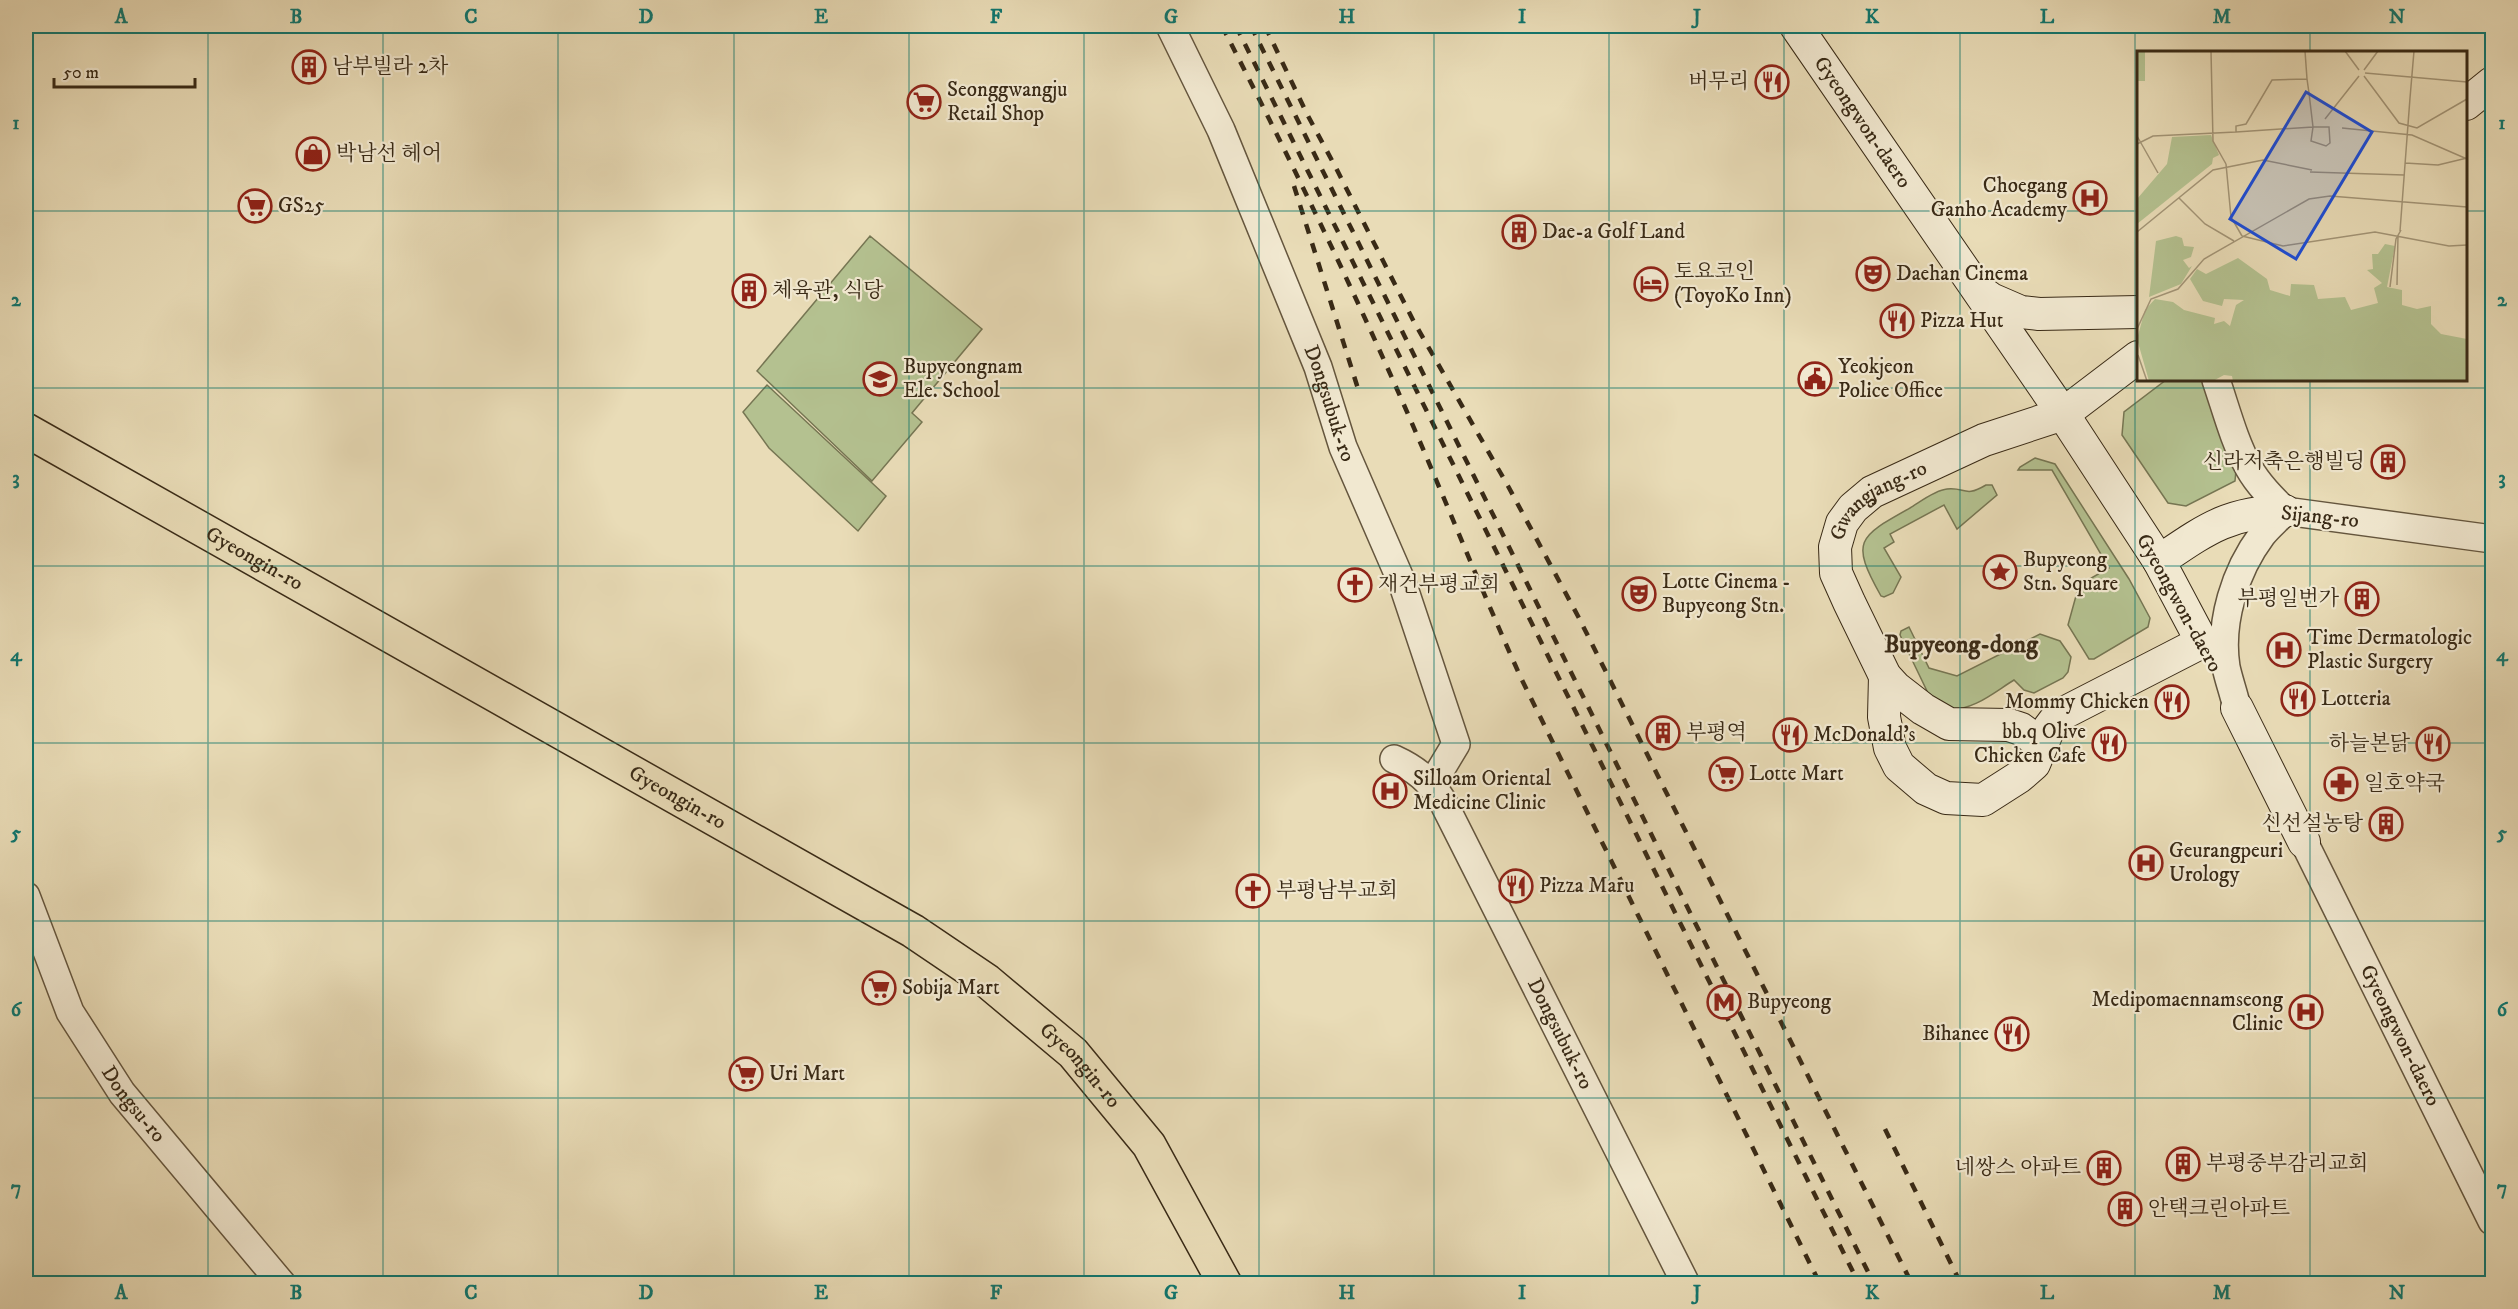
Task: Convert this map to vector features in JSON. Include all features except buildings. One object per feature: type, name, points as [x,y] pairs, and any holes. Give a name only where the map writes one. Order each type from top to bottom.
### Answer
[{"type":"main road","name":"Gyeongwon-daero","points":[[1797,26],[2063,414],[2159,561],[2202,642]]},
{"type":"main road","points":[[2467,103],[2493,83]]},
{"type":"main road","points":[[1974,286],[1991,300],[2021,312],[2039,314],[2137,312]]},
{"type":"main road","name":"Gwangjang-ro","points":[[2041,744],[2021,729],[2009,725],[1949,724],[1923,710],[1885,676],[1836,573],[1835,547],[1842,523],[1853,508],[1872,492],[1984,440],[2063,414],[2137,358]]},
{"type":"main road","name":"Gyeongin-ro","points":[[26,430],[903,926],[987,981],[1073,1053],[1149,1145],[1225,1284]]},
{"type":"main road","name":"Sijang-ro","points":[[2159,561],[2201,533],[2234,517],[2261,512],[2285,511]]},
{"type":"main road","name":"Gwangjang-ro","points":[[1885,676],[1884,717],[1890,748],[1899,766],[1926,789],[1946,798],[1983,800],[2019,777],[2034,764],[2041,744],[2058,716],[2202,642]]},
{"type":"main road","name":"Gyeongwon-daero","points":[[2237,708],[2304,842]]},
{"type":"street","name":"Dongsubuk-ro","points":[[1170,26],[1226,141],[1318,367],[1342,447],[1411,607],[1456,744],[1432,784]]},
{"type":"street","points":[[2216,381],[2249,467],[2262,486],[2285,511],[2263,534],[2252,552],[2228,606],[2224,636],[2226,666],[2237,708]]},
{"type":"street","name":"Sijang-ro","points":[[2285,511],[2493,538]]},
{"type":"street","name":"Gyeongwon-daero","points":[[2202,642],[2237,708]]},
{"type":"street","name":"Dongsubuk-ro","points":[[1394,759],[1413,768],[1432,784],[1686,1284]]},
{"type":"street","name":"Gyeongwon-daero","points":[[2304,842],[2493,1221]]},
{"type":"street","name":"Dongsu-ro","points":[[26,896],[70,1012],[122,1093],[282,1284]]},
{"type":"green space","points":[[870,236],[982,329],[912,413],[922,422],[872,481],[757,371]]},
{"type":"green space","points":[[2165,381],[2203,381],[2215,421],[2236,470],[2235,481],[2186,506],[2168,503],[2122,435],[2124,412]]},
{"type":"green space","points":[[767,385],[886,496],[858,531],[769,448],[743,412]]},
{"type":"green space","points":[[2035,458],[2055,464],[2129,579],[2150,618],[2148,627],[2094,659],[2089,659],[2068,625],[2079,585],[2109,568],[2052,470],[2018,470]]},
{"type":"green space","points":[[1986,485],[1992,485],[1997,495],[1957,529],[1944,505],[1890,534],[1894,542],[1884,548],[1901,577],[1893,593],[1881,596],[1871,578],[1863,552],[1864,542],[1870,534],[1879,526],[1938,492],[1947,489],[1973,491]]},
{"type":"green space","points":[[1909,627],[1929,668],[1957,676],[2040,634],[2060,641],[2071,657],[2068,672],[2063,678],[2034,693],[2024,690],[2014,680],[1975,704],[1948,710],[1928,693],[1900,635],[1901,631]]},
{"type":"railway","points":[[1222,26],[1307,196],[1368,326],[1521,678],[1820,1284]]},
{"type":"railway","points":[[1236,26],[1859,1284]]},
{"type":"railway","points":[[1251,26],[1874,1284]]},
{"type":"railway","points":[[1265,26],[1307,114],[1414,322],[1508,486],[1579,618],[1912,1284]]},
{"type":"railway","points":[[1294,186],[1360,395]]},
{"type":"railway","points":[[1885,1129],[1961,1284]]},
{"type":"place","name":"남부빌라 2차","points":[[309,67]]},
{"type":"place","name":"버무리","points":[[1772,82]]},
{"type":"place","name":"Seonggwangju Retail Shop","points":[[924,102]]},
{"type":"place","name":"박남선 헤어","points":[[313,154]]},
{"type":"place","name":"Choegang Ganho Academy","points":[[2090,198]]},
{"type":"place","name":"GS25","points":[[255,206]]},
{"type":"place","name":"Dae-a Golf Land","points":[[1519,232]]},
{"type":"place","name":"Daehan Cinema","points":[[1873,274]]},
{"type":"place","name":"토요코인 (ToyoKo Inn)","points":[[1651,284]]},
{"type":"place","name":"체육관, 식당","points":[[749,291]]},
{"type":"place","name":"Pizza Hut","points":[[1897,321]]},
{"type":"place","name":"Bupyeongnam Ele. School","points":[[880,379]]},
{"type":"place","name":"Yeokjeon Police Office","points":[[1815,379]]},
{"type":"place","name":"신라저축은행빌딩","points":[[2388,462]]},
{"type":"place","name":"Bupyeong Stn. Square","points":[[2000,572]]},
{"type":"place","name":"재건부평교회","points":[[1355,585]]},
{"type":"place","name":"Lotte Cinema - Bupyeong Stn.","points":[[1639,594]]},
{"type":"place","name":"부평일번가","points":[[2362,599]]},
{"type":"place","name":"Time Dermatologic Plastic Surgery","points":[[2284,650]]},
{"type":"place","name":"Lotteria","points":[[2298,699]]},
{"type":"place","name":"Mommy Chicken","points":[[2172,702]]},
{"type":"place","name":"부평역","points":[[1663,733]]},
{"type":"place","name":"McDonald's","points":[[1790,735]]},
{"type":"place","name":"bb.q Olive Chicken Cafe","points":[[2109,744]]},
{"type":"place","name":"하늘본닭","points":[[2433,744]]},
{"type":"place","name":"Lotte Mart","points":[[1726,774]]},
{"type":"place","name":"일호약국","points":[[2341,784]]},
{"type":"place","name":"Silloam Oriental Medicine Clinic","points":[[1390,791]]},
{"type":"place","name":"신선설농탕","points":[[2386,824]]},
{"type":"place","name":"Geurangpeuri Urology","points":[[2146,863]]},
{"type":"place","name":"Pizza Maru","points":[[1516,886]]},
{"type":"place","name":"부평남부교회","points":[[1253,891]]},
{"type":"place","name":"Sobija Mart","points":[[879,988]]},
{"type":"place","name":"Bupyeong","points":[[1724,1002]]},
{"type":"place","name":"Medipomaennamseong Clinic","points":[[2306,1012]]},
{"type":"place","name":"Bihanee","points":[[2012,1034]]},
{"type":"place","name":"Uri Mart","points":[[746,1074]]},
{"type":"place","name":"부평중부감리교회","points":[[2183,1164]]},
{"type":"place","name":"네쌍스 아파트","points":[[2104,1168]]},
{"type":"place","name":"안택크린아파트","points":[[2125,1209]]},
{"type":"district","name":"Bupyeong-dong","points":[[1961,645]]}]
